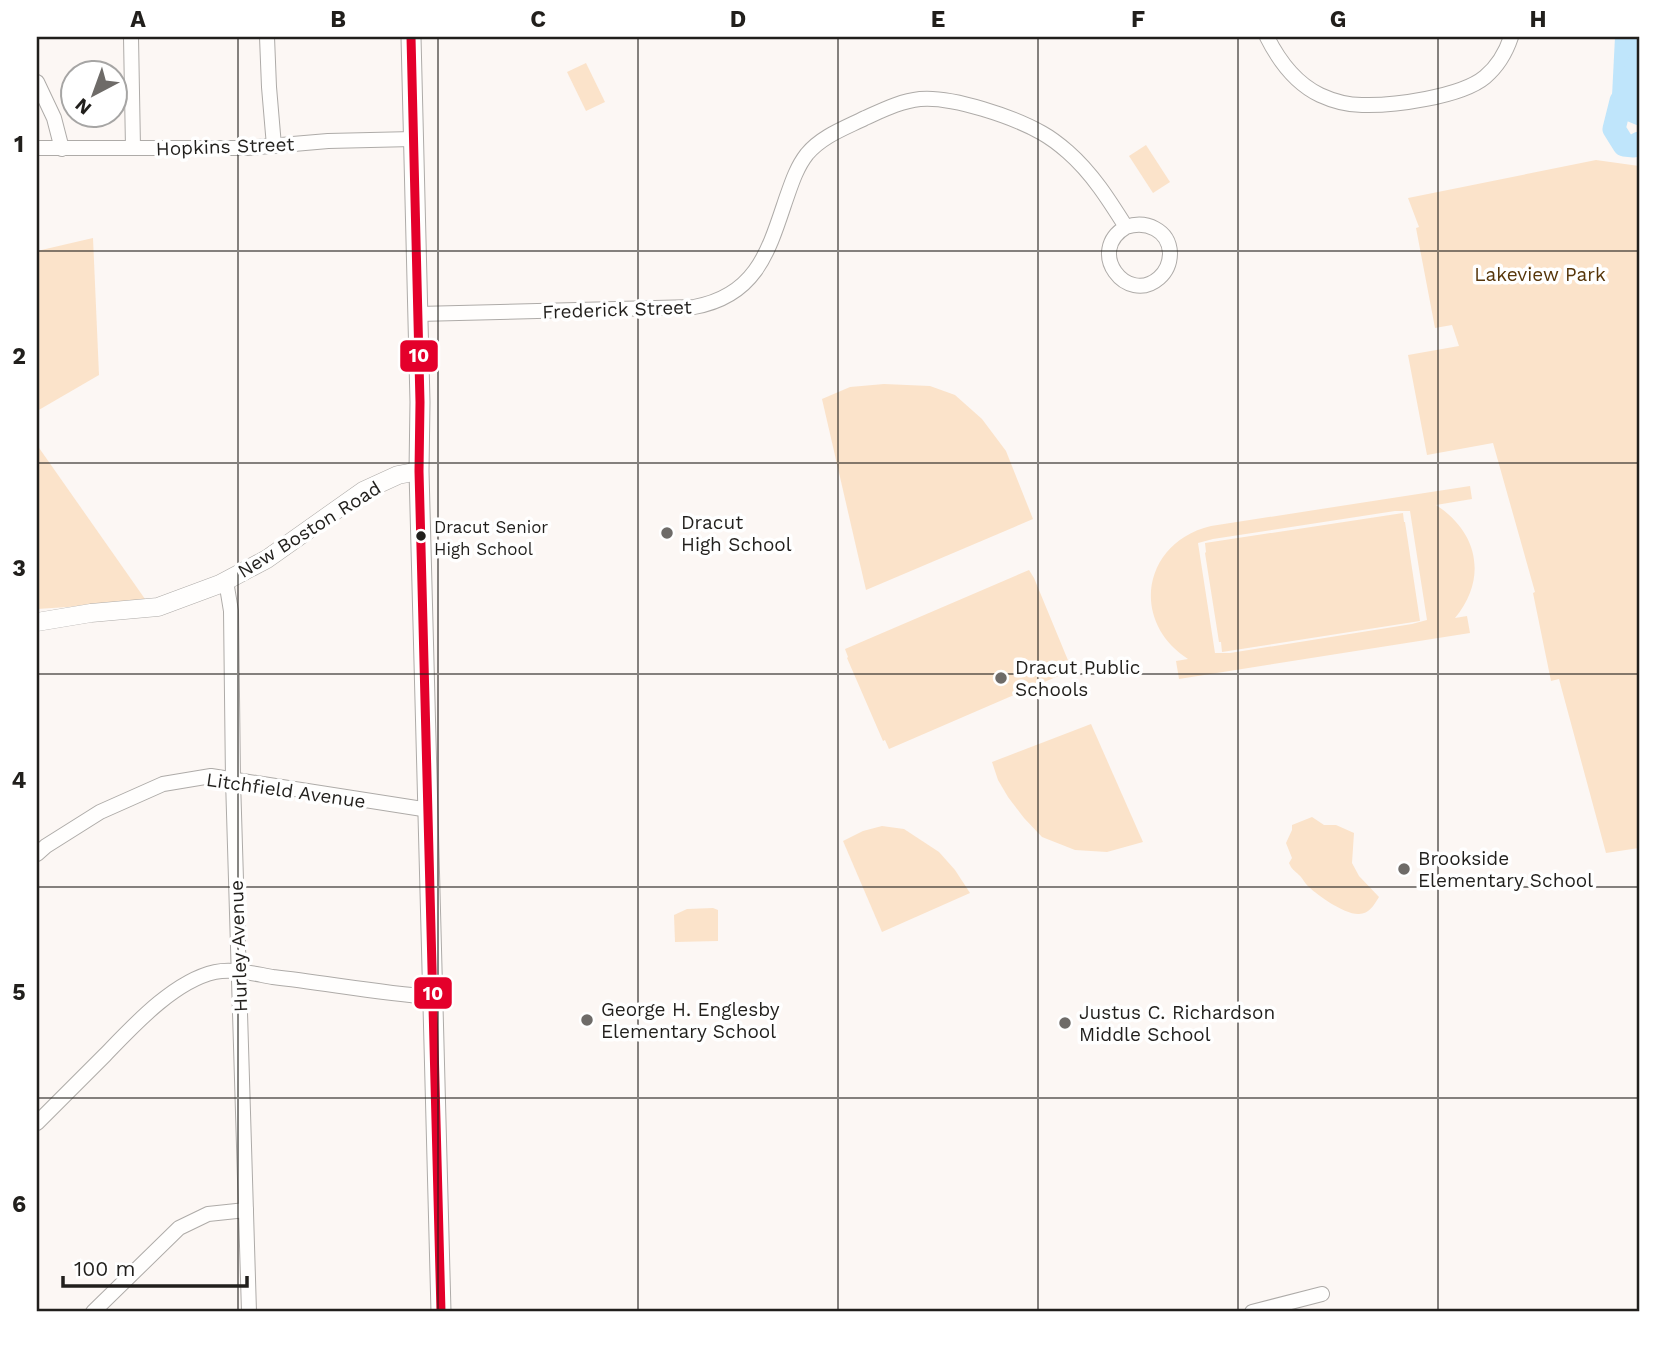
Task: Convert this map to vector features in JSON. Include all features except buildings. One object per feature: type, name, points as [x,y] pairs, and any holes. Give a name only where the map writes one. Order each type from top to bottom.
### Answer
[{"type":"main road","points":[[411,37],[440,1312]]},
{"type":"street","points":[[131,37],[134,148]]},
{"type":"street","points":[[267,37],[274,146]]},
{"type":"street","points":[[1267,37],[1282,63],[1308,88],[1332,100],[1361,105],[1441,96],[1460,90],[1485,77],[1502,58],[1511,37]]},
{"type":"street","points":[[37,82],[54,118],[62,149]]},
{"type":"street","name":"Frederick Street","points":[[418,314],[694,307],[716,301],[740,287],[758,267],[771,244],[796,172],[814,147],[831,135],[875,113],[917,100],[942,100],[972,107],[1015,121],[1049,137],[1090,175],[1126,227]]},
{"type":"street","name":"Hopkins Street","points":[[37,149],[247,148],[328,141],[413,139]]},
{"type":"street","points":[[1139,224],[1151,226],[1161,233],[1168,244],[1170,256],[1167,267],[1160,277],[1150,283],[1138,285],[1126,282],[1116,274],[1110,264],[1110,245],[1116,234],[1126,227],[1139,224]]},
{"type":"street","name":"New Boston Road","points":[[37,622],[92,613],[158,607],[226,581],[267,559],[363,491],[398,475],[419,471]]},
{"type":"street","name":"Hurley Avenue","points":[[226,581],[231,611],[233,780],[249,1312]]},
{"type":"street","name":"Litchfield Avenue","points":[[37,854],[100,812],[163,784],[211,776],[429,810]]},
{"type":"street","points":[[37,1123],[140,1019],[180,987],[197,978],[216,972],[239,972],[432,997]]},
{"type":"street","points":[[93,1312],[179,1228],[208,1214],[246,1210]]},
{"type":"street","points":[[1252,1312],[1322,1294]]},
{"type":"green space","points":[[586,63],[605,102],[586,111],[567,72]]},
{"type":"green space","points":[[1146,145],[1170,182],[1153,193],[1129,156]]},
{"type":"green space","name":"Lakeview Park","points":[[1596,160],[1639,166],[1639,848],[1606,853],[1559,679],[1551,681],[1533,593],[1535,592],[1493,443],[1427,455],[1408,355],[1459,346],[1452,325],[1435,328],[1416,228],[1419,227],[1408,198]]},
{"type":"green space","points":[[93,238],[99,375],[37,411],[37,251]]},
{"type":"green space","points":[[884,384],[930,386],[955,395],[982,419],[1006,451],[1033,519],[866,590],[822,399],[850,387]]},
{"type":"green space","points":[[37,445],[145,599],[129,603],[37,609]]},
{"type":"green space","points":[[1470,486],[1472,499],[1436,505],[1461,528],[1474,557],[1472,587],[1455,618],[1467,616],[1470,633],[1179,679],[1176,661],[1188,659],[1169,643],[1157,624],[1151,604],[1152,584],[1158,565],[1170,548],[1188,535],[1211,526]],"holes":[[[1395,511],[1410,511],[1427,620],[1230,653],[1215,653],[1198,543]]]},
{"type":"green space","points":[[1403,513],[1420,621],[1222,652],[1205,543]]},
{"type":"green space","points":[[1029,570],[1072,670],[889,749],[885,740],[883,741],[845,649]]},
{"type":"green space","points":[[1091,724],[1143,842],[1107,852],[1075,850],[1042,837],[1008,797],[992,762]]},
{"type":"green space","points":[[1312,817],[1324,825],[1336,825],[1354,833],[1352,863],[1359,876],[1379,897],[1371,909],[1359,914],[1346,911],[1310,888],[1292,869],[1289,863],[1292,858],[1286,843],[1292,825]]},
{"type":"green space","points":[[882,826],[904,829],[939,852],[970,893],[882,932],[843,841],[863,831]]},
{"type":"green space","points":[[687,909],[718,910],[718,941],[675,942],[674,915]]},
{"type":"water","points":[[1615,37],[1637,37],[1639,44],[1639,126],[1622,119],[1613,107]]},
{"type":"waterway","points":[[1639,62],[1621,101],[1614,129],[1624,145],[1634,146],[1639,143]]},
{"type":"transit line","name":"10","points":[[411,37],[420,402],[419,471],[441,1312]]},
{"type":"place","name":"Dracut High School","points":[[667,533]]},
{"type":"place","name":"Dracut Senior High School","points":[[421,536]]},
{"type":"place","name":"Dracut Public Schools","points":[[1001,678]]},
{"type":"place","name":"Brookside Elementary School","points":[[1404,869]]},
{"type":"place","name":"George H. Englesby Elementary School","points":[[587,1020]]},
{"type":"place","name":"Justus C. Richardson Middle School","points":[[1065,1023]]}]
